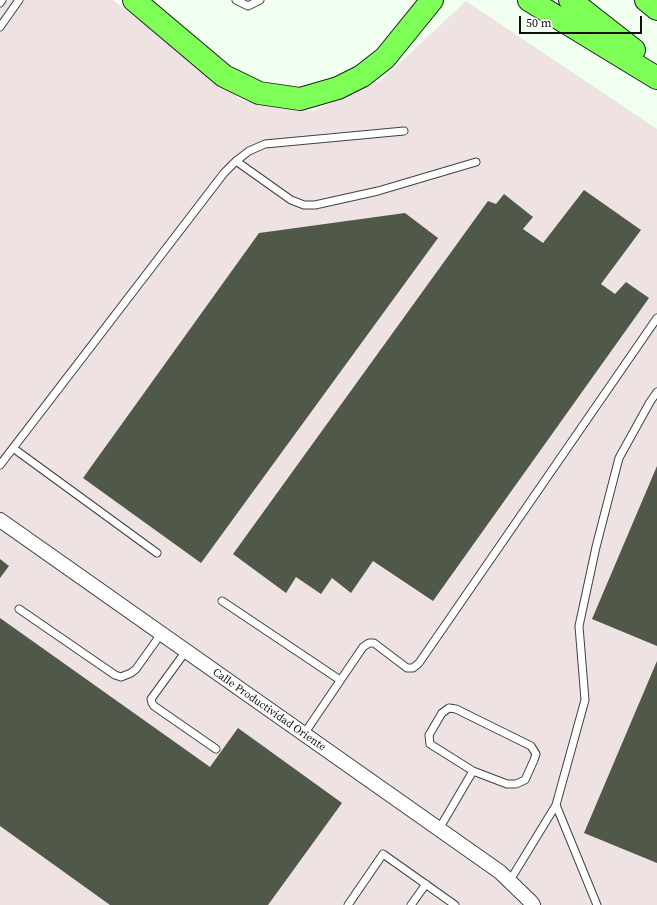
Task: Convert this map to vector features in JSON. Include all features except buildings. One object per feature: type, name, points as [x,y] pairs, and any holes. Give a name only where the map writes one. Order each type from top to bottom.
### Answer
[{"type":"highway","points":[[134,0],[224,76],[259,93],[300,99],[338,88],[362,76],[385,58],[432,0]]},
{"type":"highway","points":[[529,0],[657,78]]},
{"type":"highway","points":[[570,0],[657,68]]},
{"type":"highway","points":[[646,0],[657,9]]},
{"type":"street","name":"Calle Productividad Oriente","points":[[0,520],[500,872],[533,905]]},
{"type":"lane","points":[[0,27],[19,0]]},
{"type":"lane","points":[[236,0],[248,6],[260,0]]},
{"type":"lane","points":[[0,465],[224,173],[236,161],[249,151],[265,144],[404,131]]},
{"type":"lane","points":[[236,161],[291,200],[304,205],[315,205],[378,191],[476,162]]},
{"type":"lane","points":[[304,734],[363,647],[368,643],[374,643],[408,668],[413,668],[420,663],[657,318]]},
{"type":"lane","points":[[510,882],[556,805],[586,700],[579,626],[596,547],[619,458],[657,392]]},
{"type":"lane","points":[[13,448],[157,553]]},
{"type":"lane","points":[[222,602],[340,680]]},
{"type":"lane","points":[[18,609],[121,678],[132,673],[136,669],[161,634]]},
{"type":"lane","points":[[186,651],[151,699],[152,703],[154,706],[216,749]]},
{"type":"lane","points":[[449,708],[456,709],[531,746],[536,754],[524,780],[516,784],[507,784],[473,771],[430,744],[429,735],[442,713],[449,708]]},
{"type":"lane","points":[[439,830],[473,771]]},
{"type":"lane","points":[[556,805],[597,905]]},
{"type":"lane","points":[[348,905],[383,854],[455,905]]},
{"type":"lane","points":[[411,905],[426,884]]},
{"type":"shaded area","points":[[0,0],[113,0],[241,100],[313,111],[380,81],[466,1],[657,129],[657,905],[0,905]]}]
